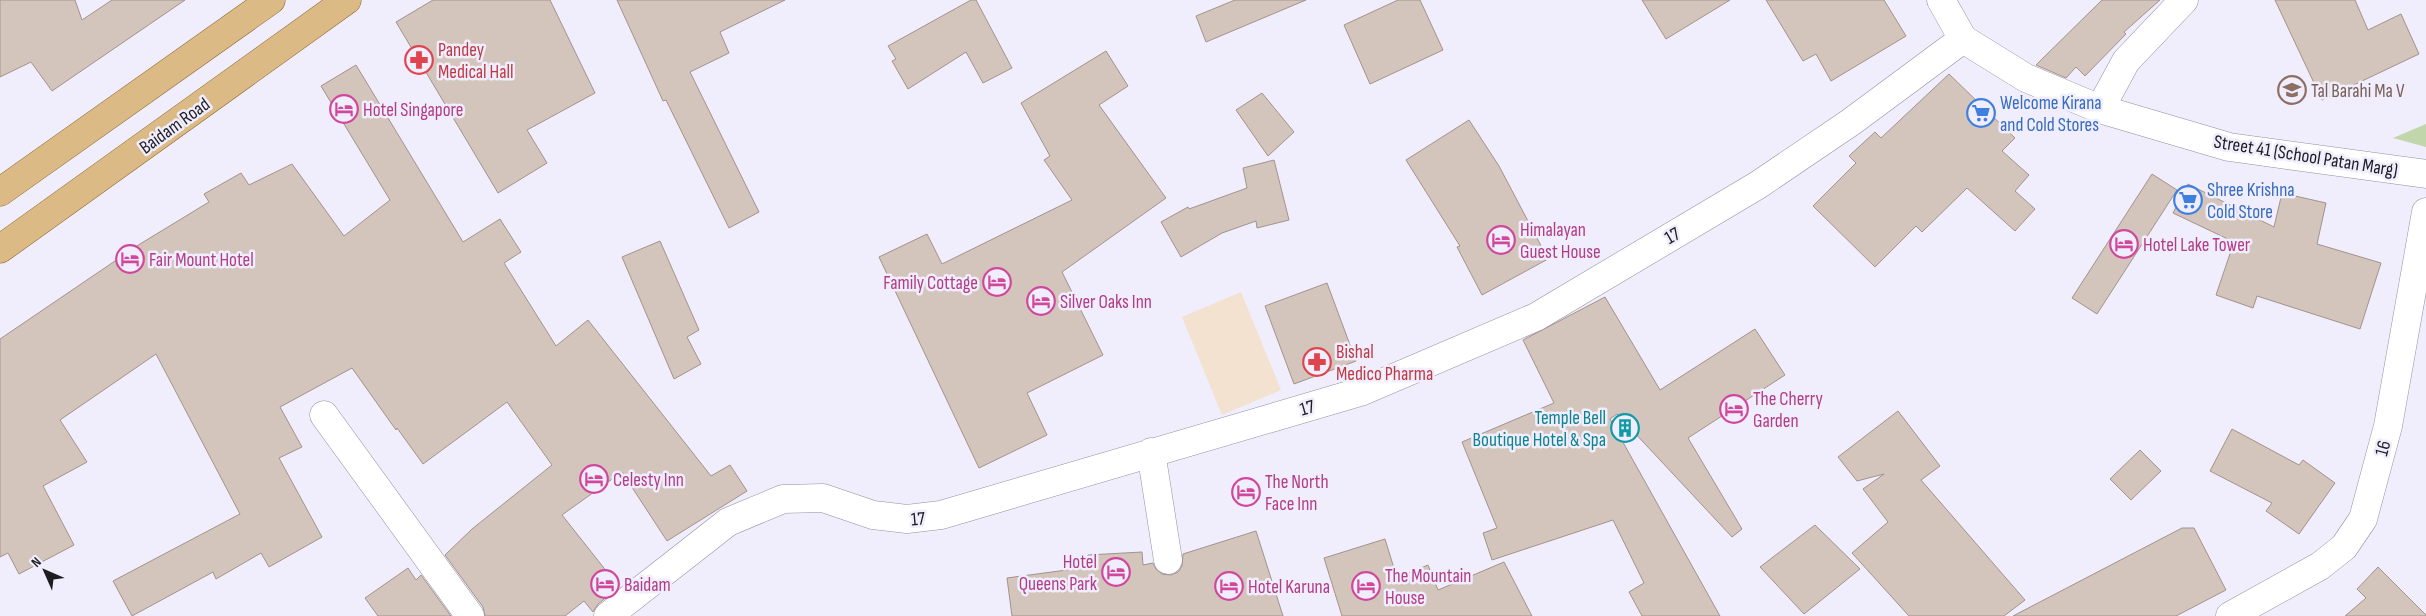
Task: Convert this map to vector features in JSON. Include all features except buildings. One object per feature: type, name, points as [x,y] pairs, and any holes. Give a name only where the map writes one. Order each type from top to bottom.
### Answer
[{"type":"main road","points":[[0,192],[271,0]]},
{"type":"main road","name":"Baidam Road","points":[[0,249],[347,0]]},
{"type":"street","points":[[1941,0],[1963,39]]},
{"type":"street","points":[[2100,109],[2126,61],[2184,0]]},
{"type":"street","name":"Street 41 (School Patan Marg)","points":[[1963,39],[2026,78],[2100,109],[2229,147],[2426,174]]},
{"type":"street","name":"17","points":[[608,616],[728,522],[783,498],[823,498],[873,515],[907,520],[941,516],[1363,391],[1536,317],[1758,185],[1852,122],[1963,39]]},
{"type":"street","name":"16","points":[[2230,616],[2320,566],[2344,547],[2363,519],[2388,426],[2426,212]]},
{"type":"street","points":[[324,414],[470,616]]},
{"type":"street","points":[[1152,452],[1168,560]]},
{"type":"shaded area","points":[[1241,292],[1281,390],[1222,415],[1182,317]]},
{"type":"green space","points":[[2426,124],[2426,147],[2393,138]]},
{"type":"place","name":"Pandey Medical Hall","points":[[419,60]]},
{"type":"place","name":"Tal Barahi Ma V","points":[[2292,90]]},
{"type":"place","name":"Hotel Singapore","points":[[344,109]]},
{"type":"place","name":"Welcome Kirana and Cold Stores","points":[[1981,113]]},
{"type":"place","name":"Shree Krishna Cold Store","points":[[2188,200]]},
{"type":"place","name":"Himalayan Guest House","points":[[1501,240]]},
{"type":"place","name":"Hotel Lake Tower","points":[[2124,244]]},
{"type":"place","name":"Fair Mount Hotel","points":[[130,259]]},
{"type":"place","name":"Family Cottage","points":[[997,282]]},
{"type":"place","name":"Silver Oaks Inn","points":[[1041,301]]},
{"type":"place","name":"Bishal Medico Pharma","points":[[1317,362]]},
{"type":"place","name":"The Cherry Garden","points":[[1734,409]]},
{"type":"place","name":"Temple Bell Boutique Hotel & Spa","points":[[1625,428]]},
{"type":"place","name":"Celesty Inn","points":[[594,479]]},
{"type":"place","name":"The North Face Inn","points":[[1246,492]]},
{"type":"place","name":"Hotel Queens Park","points":[[1116,572]]},
{"type":"place","name":"Baidam","points":[[605,584]]},
{"type":"place","name":"Hotel Karuna","points":[[1229,586]]},
{"type":"place","name":"The Mountain House","points":[[1366,586]]}]
